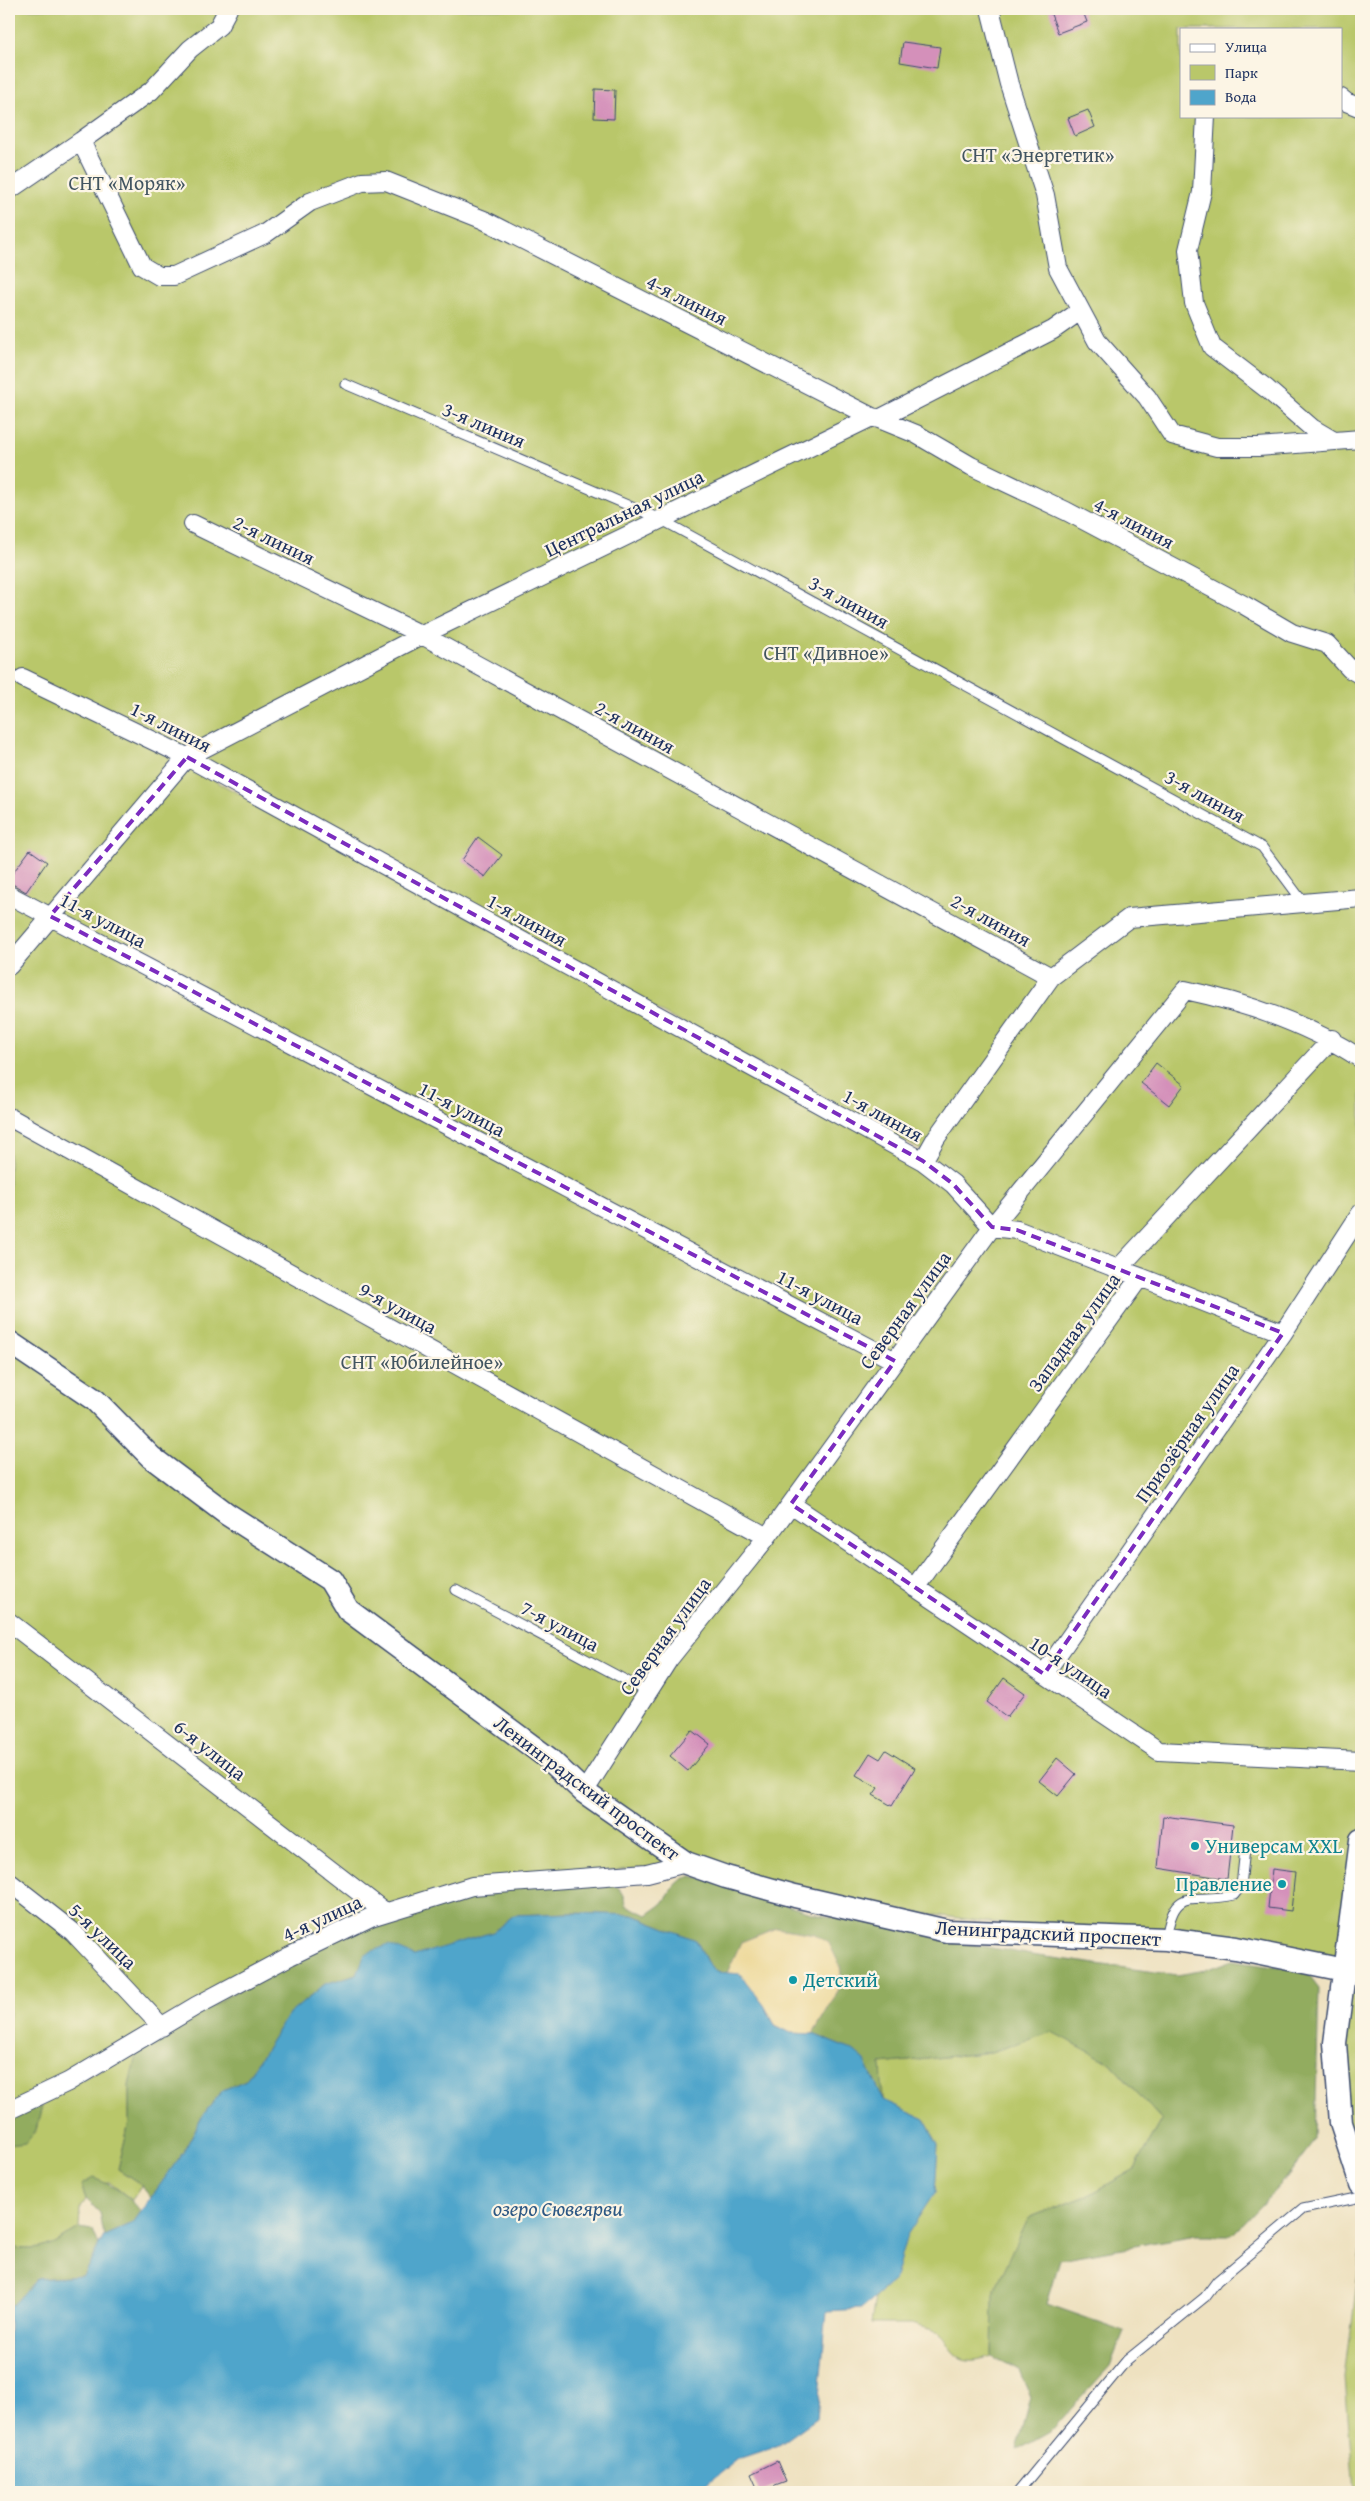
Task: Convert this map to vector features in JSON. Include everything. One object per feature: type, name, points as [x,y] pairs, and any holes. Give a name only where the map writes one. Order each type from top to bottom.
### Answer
[{"type":"street","points":[[9,190],[151,91],[190,48],[218,26],[228,9]]},
{"type":"street","points":[[990,9],[1009,84],[1045,195],[1058,268],[1097,341],[1147,396],[1172,435],[1217,447],[1258,447],[1361,439]]},
{"type":"street","points":[[1342,99],[1361,108]]},
{"type":"street","points":[[1206,118],[1202,192],[1188,250],[1194,303],[1212,347],[1267,389],[1312,428],[1334,441]]},
{"type":"street","name":"4-я линия","points":[[81,141],[142,266],[159,276],[174,276],[265,234],[310,202],[362,182],[386,181],[484,220],[876,418],[916,434],[971,466],[1066,511],[1244,605],[1292,633],[1327,644],[1350,669],[1361,675]]},
{"type":"street","name":"Центральная улица","points":[[187,757],[422,635],[660,519],[876,418],[1053,330],[1080,311]]},
{"type":"street","name":"2-я линия","points":[[193,524],[422,635],[1050,977]]},
{"type":"street","name":"1-я линия","points":[[23,678],[187,757],[923,1161],[953,1184],[992,1227]]},
{"type":"street","points":[[9,966],[187,757]]},
{"type":"street","name":"11-я улица","points":[[9,894],[895,1361]]},
{"type":"street","points":[[923,1161],[936,1138],[1050,977],[1129,918],[1361,898]]},
{"type":"street","name":"Северная улица","points":[[584,1792],[669,1658],[791,1504],[992,1227],[1185,990],[1230,999],[1332,1039]]},
{"type":"street","points":[[1332,1039],[1361,1058]]},
{"type":"street","name":"Западная улица","points":[[915,1588],[1140,1277],[1118,1269],[1332,1039]]},
{"type":"street","name":"9-я улица","points":[[9,1117],[767,1536]]},
{"type":"street","name":"Приозёрная улица","points":[[1044,1674],[1283,1333],[1361,1213]]},
{"type":"street","points":[[992,1227],[1017,1230],[1118,1269]]},
{"type":"street","points":[[1140,1277],[1283,1333]]},
{"type":"street","name":"Ленинградский проспект","points":[[9,1342],[95,1400],[151,1457],[227,1514],[330,1580],[348,1610],[548,1758],[584,1792],[686,1862],[726,1877],[795,1896],[947,1931],[1166,1939],[1236,1948],[1353,1971]]},
{"type":"street","name":"10-я улица","points":[[791,1504],[1159,1751],[1361,1761]]},
{"type":"street","name":"6-я улица","points":[[9,1622],[385,1912]]},
{"type":"street","points":[[1361,1840],[1353,1971],[1335,2043],[1340,2123],[1361,2184]]},
{"type":"street","name":"4-я улица","points":[[9,2110],[68,2082],[290,1956],[371,1917],[472,1886],[647,1873],[686,1862]]},
{"type":"street","name":"5-я улица","points":[[9,1882],[73,1932],[162,2027]]},
{"type":"lane","name":"3-я линия","points":[[345,384],[660,519],[1262,847],[1303,902]]},
{"type":"lane","name":"7-я улица","points":[[456,1590],[648,1692]]},
{"type":"lane","points":[[1166,1939],[1170,1917],[1175,1906],[1187,1899],[1234,1895],[1241,1886],[1245,1849]]},
{"type":"lane","points":[[1018,2492],[1127,2360],[1205,2297],[1217,2281],[1303,2210],[1361,2197]]},
{"type":"highlighted area","points":[[187,757],[923,1161],[953,1184],[992,1227],[1017,1230],[1283,1333],[1044,1674],[791,1504],[895,1361],[50,916]]},
{"type":"green space","points":[[9,9],[1361,9],[1361,2184],[1341,2123],[1344,1970],[795,1896],[686,1863],[472,1886],[9,2110],[9,670],[923,1161],[923,1151],[9,667]]},
{"type":"green space","points":[[597,1876],[617,1886],[623,1894],[626,1905],[647,1915],[663,1903],[678,1883],[692,1876],[818,1915],[876,1923],[947,1940],[1038,1956],[1177,1975],[1206,1970],[1233,1960],[1306,1971],[1319,1988],[1315,2140],[1283,2182],[1232,2235],[1196,2235],[1060,2259],[1047,2304],[1124,2331],[1110,2366],[1051,2431],[1017,2450],[1031,2398],[1019,2370],[992,2356],[993,2294],[1028,2218],[1087,2196],[1135,2169],[1162,2120],[1109,2062],[1052,2032],[991,2052],[881,2064],[883,2100],[865,2061],[852,2050],[813,2034],[842,1985],[840,1966],[815,1934],[776,1928],[742,1942],[727,1973],[716,1972],[707,1962],[696,1940],[633,1915],[570,1913],[514,1915],[493,1932],[325,1984],[287,2016],[246,2080],[223,2090],[203,2115],[184,2151],[151,2199],[142,2185],[118,2169],[129,2123],[129,2086],[137,2051],[356,1920],[472,1886]]},
{"type":"green space","points":[[1052,2031],[1109,2062],[1162,2120],[1135,2169],[1087,2196],[1028,2218],[993,2327],[992,2356],[966,2360],[955,2354],[940,2332],[911,2324],[871,2324],[875,2297],[894,2281],[906,2235],[935,2192],[938,2145],[925,2119],[883,2100],[880,2064],[991,2052]]},
{"type":"green space","points":[[137,2051],[129,2086],[129,2123],[118,2169],[142,2185],[132,2200],[110,2183],[81,2185],[86,2199],[80,2210],[79,2228],[54,2243],[39,2248],[21,2249],[9,2247],[9,2145],[36,2130],[42,2106],[59,2091]]},
{"type":"green space","points":[[42,2106],[36,2130],[26,2143],[9,2145],[9,2115]]},
{"type":"green space","points":[[93,2178],[120,2191],[131,2200],[141,2212],[133,2223],[104,2236],[100,2213],[86,2199],[81,2185]]},
{"type":"green space","points":[[79,2228],[93,2230],[99,2245],[83,2276],[37,2279],[13,2305],[9,2304],[9,2247],[21,2249],[39,2248],[54,2243]]},
{"type":"green space","points":[[1361,2250],[1361,2492],[1354,2492],[1345,2378]]},
{"type":"sand","name":"Детский","points":[[776,1928],[815,1934],[829,1943],[840,1966],[842,1985],[813,2034],[791,2033],[775,2025],[764,2005],[727,1973],[741,1942]]},
{"type":"water","name":"озеро Сювеярви","points":[[570,1913],[633,1915],[696,1940],[707,1962],[716,1972],[740,1974],[764,2005],[775,2025],[791,2033],[813,2034],[852,2050],[865,2061],[883,2100],[925,2119],[938,2145],[935,2192],[907,2235],[894,2281],[861,2309],[827,2311],[817,2418],[779,2445],[738,2459],[698,2492],[9,2492],[9,2304],[13,2305],[37,2279],[83,2276],[104,2236],[133,2223],[184,2151],[203,2115],[223,2090],[246,2080],[287,2016],[325,1984],[357,1974],[365,1954],[388,1945],[414,1956],[493,1932],[514,1915]]},
{"type":"building","points":[[1049,9],[1082,9],[1087,22],[1058,33]]},
{"type":"building","points":[[903,42],[940,47],[937,68],[900,62]]},
{"type":"building","points":[[595,89],[615,90],[614,119],[594,118]]},
{"type":"building","points":[[1088,110],[1095,127],[1075,136],[1068,118]]},
{"type":"building","points":[[478,837],[502,855],[485,877],[462,860]]},
{"type":"building","points":[[30,850],[47,862],[26,892],[9,882],[9,878]]},
{"type":"building","points":[[1156,1063],[1184,1085],[1169,1105],[1141,1083]]},
{"type":"building","points":[[1004,1678],[1025,1693],[1007,1717],[987,1702]]},
{"type":"building","points":[[692,1730],[710,1744],[688,1771],[670,1756]]},
{"type":"building","points":[[886,1750],[915,1768],[892,1806],[873,1795],[878,1788],[856,1775],[870,1753],[880,1759]]},
{"type":"building","points":[[1057,1758],[1076,1774],[1058,1796],[1039,1781]]},
{"type":"building","name":"Универсам XXL","points":[[1163,1816],[1233,1825],[1227,1879],[1158,1868]]},
{"type":"building","name":"Правление","points":[[1272,1869],[1295,1872],[1291,1911],[1268,1908]]},
{"type":"building","points":[[777,2461],[786,2482],[759,2492],[751,2474]]},
{"type":"place","name":"Универсам XXL","points":[[1195,1846]]},
{"type":"place","name":"Правление","points":[[1282,1884]]},
{"type":"place","name":"Детский","points":[[793,1980]]},
{"type":"park label","name":"СНТ «Энергетик»","points":[[1038,155]]},
{"type":"park label","name":"СНТ «Моряк»","points":[[127,183]]},
{"type":"park label","name":"СНТ «Дивное»","points":[[826,653]]},
{"type":"park label","name":"СНТ «Юбилейное»","points":[[422,1362]]}]
